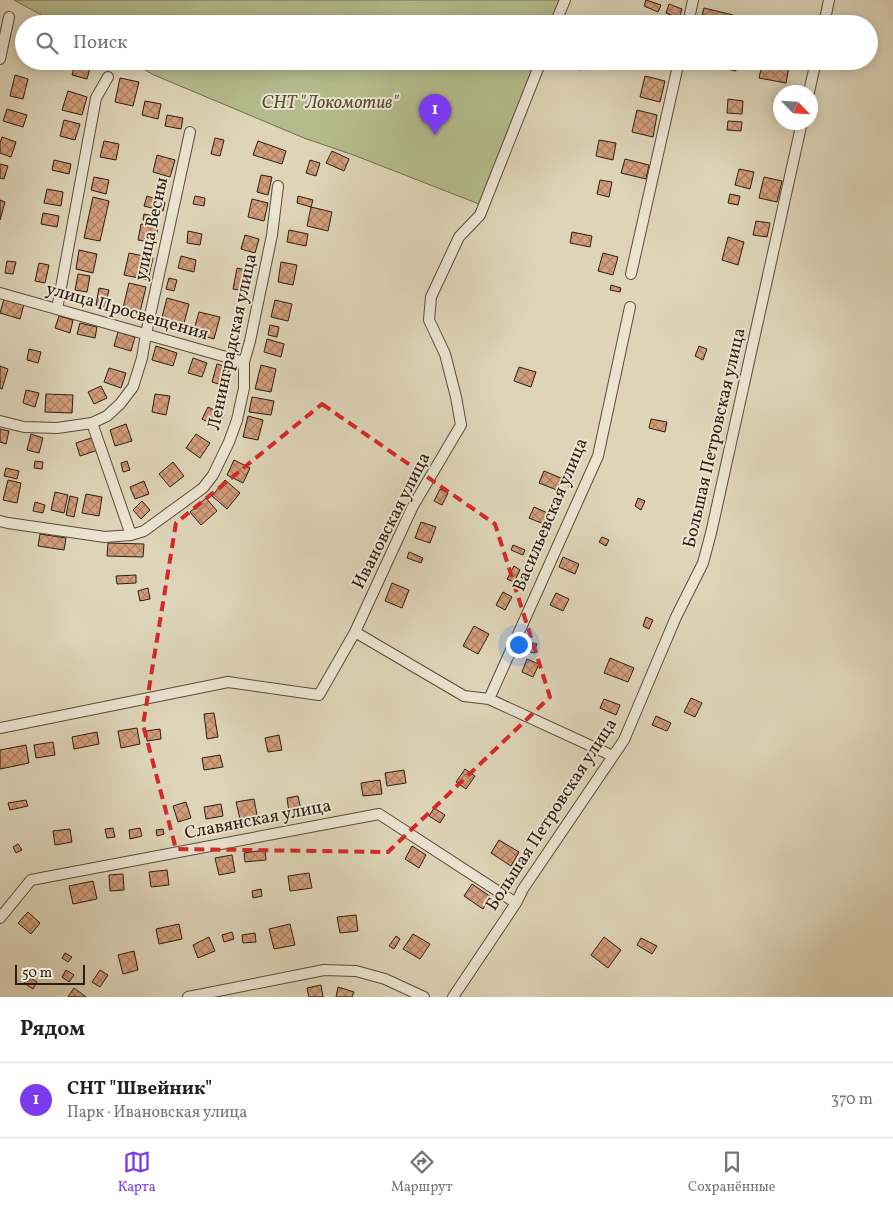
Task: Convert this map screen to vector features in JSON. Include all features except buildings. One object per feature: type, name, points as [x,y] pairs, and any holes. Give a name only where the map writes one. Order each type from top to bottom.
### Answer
[{"type":"street","points":[[559,15],[565,0]]},
{"type":"street","points":[[690,15],[693,0]]},
{"type":"street","points":[[826,15],[829,0]]},
{"type":"street","points":[[0,59],[9,17]]},
{"type":"street","name":"Ивановская улица","points":[[0,728],[228,682],[319,695],[355,632],[413,506],[461,425],[445,354],[429,320],[430,297],[458,237],[480,215],[536,70]]},
{"type":"street","points":[[631,274],[677,70]]},
{"type":"street","points":[[811,85],[814,70]]},
{"type":"street","points":[[57,309],[96,98],[108,77]]},
{"type":"street","name":"Большая Петровская улица","points":[[453,997],[516,903],[523,889],[624,740],[676,616],[703,562],[800,130]]},
{"type":"street","name":"улица Весны","points":[[92,423],[107,416],[120,404],[133,387],[142,358],[190,132]]},
{"type":"street","name":"Ленинградская улица","points":[[0,521],[104,537],[131,535],[144,531],[203,488],[213,475],[237,420],[244,388],[244,362],[272,235],[278,186]]},
{"type":"street","name":"улица Просвещения","points":[[0,293],[244,362]]},
{"type":"street","name":"Васильевская улица","points":[[489,699],[598,456],[630,307]]},
{"type":"street","points":[[0,421],[24,427],[57,428],[92,423],[131,535]]},
{"type":"street","points":[[355,632],[464,696],[489,699],[613,756]]},
{"type":"street","name":"Славянская улица","points":[[0,918],[30,880],[379,814],[516,903]]},
{"type":"street","points":[[188,997],[324,970],[356,971],[385,979],[424,997]]},
{"type":"highlighted area","points":[[322,404],[495,524],[550,697],[388,852],[176,849],[143,725],[176,523]]},
{"type":"green space","points":[[14,0],[560,0],[554,15],[42,15]]},
{"type":"green space","name":"СНТ \"Локомотив\"","points":[[145,70],[532,70],[479,204],[356,156],[304,138]]},
{"type":"place","name":"СНТ \"Швейник\"","points":[[435,135]]}]
